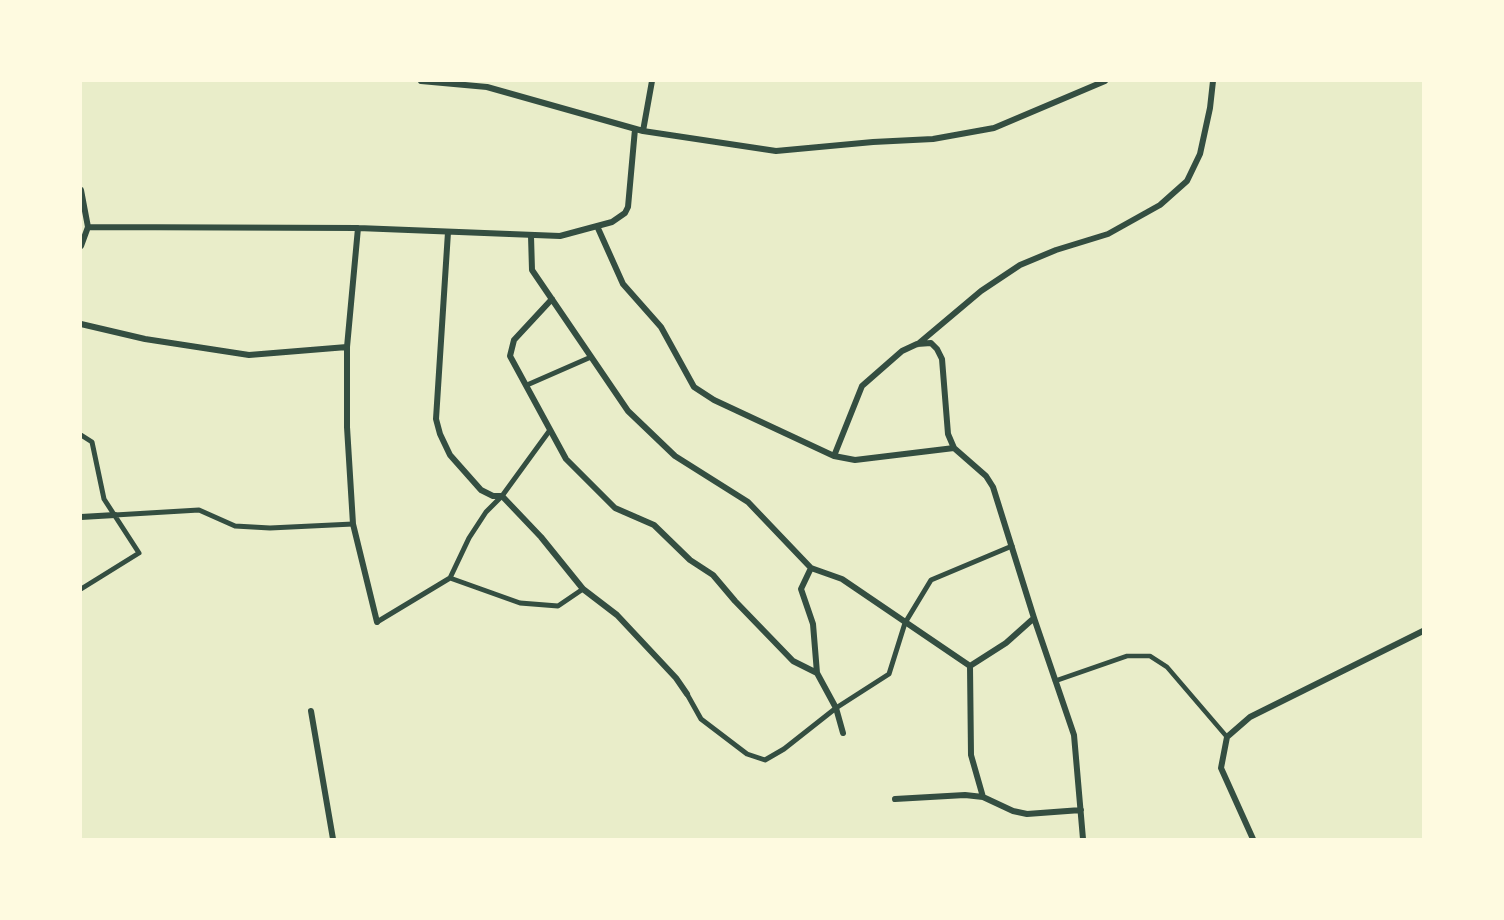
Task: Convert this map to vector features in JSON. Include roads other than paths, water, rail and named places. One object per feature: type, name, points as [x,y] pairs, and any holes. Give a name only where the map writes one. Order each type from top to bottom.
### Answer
[{"type":"street","points":[[421,81],[487,84],[639,130],[776,151],[933,139],[994,128],[1105,81]]},
{"type":"street","points":[[88,227],[358,228],[560,236],[612,222],[620,218],[628,207],[639,130],[652,81]]},
{"type":"street","points":[[834,456],[862,386],[902,351],[917,344],[981,291],[1020,266],[1056,250],[1108,234],[1160,205],[1187,181],[1200,154],[1213,81]]},
{"type":"street","points":[[81,190],[88,227],[81,246]]},
{"type":"street","points":[[597,226],[623,284],[661,327],[694,387],[714,400],[834,456],[855,460],[954,448]]},
{"type":"street","points":[[358,228],[347,347],[347,427],[353,524],[377,622],[450,578],[469,538],[486,512],[502,496],[550,430]]},
{"type":"street","points":[[448,232],[436,419],[450,455],[481,490],[492,496],[502,496],[541,537],[583,589],[616,615],[676,678],[701,719],[747,754],[765,760],[784,749],[836,708],[889,674],[905,623],[931,580],[1012,546]]},
{"type":"street","points":[[531,236],[532,270],[628,411],[675,456],[748,502],[812,568],[842,579],[970,666]]},
{"type":"street","points":[[552,298],[514,340],[510,356],[566,459],[615,508],[654,525],[690,560],[713,575],[793,661],[817,673]]},
{"type":"street","points":[[81,324],[145,339],[249,355],[347,347]]},
{"type":"street","points":[[917,344],[931,343],[942,359],[948,435],[954,448],[986,476],[993,487],[1074,735],[1083,839]]},
{"type":"street","points":[[527,385],[591,357]]},
{"type":"street","points":[[81,435],[92,442],[104,499],[139,553],[81,589]]},
{"type":"street","points":[[81,517],[199,510],[235,526],[270,528],[353,524]]},
{"type":"street","points":[[812,568],[801,589],[813,624],[817,673],[836,708],[843,733]]},
{"type":"street","points":[[450,578],[520,603],[530,604],[558,606],[583,589]]},
{"type":"street","points":[[970,666],[1006,643],[1034,618]]},
{"type":"street","points":[[1253,839],[1221,768],[1227,737],[1250,717],[1423,631]]},
{"type":"street","points":[[970,666],[971,755],[983,797]]},
{"type":"street","points":[[311,711],[333,839]]},
{"type":"street","points":[[895,799],[965,795],[983,797],[1013,811],[1027,814],[1082,810]]},
{"type":"lane","points":[[1055,681],[1127,656],[1150,656],[1167,667],[1227,737]]}]
